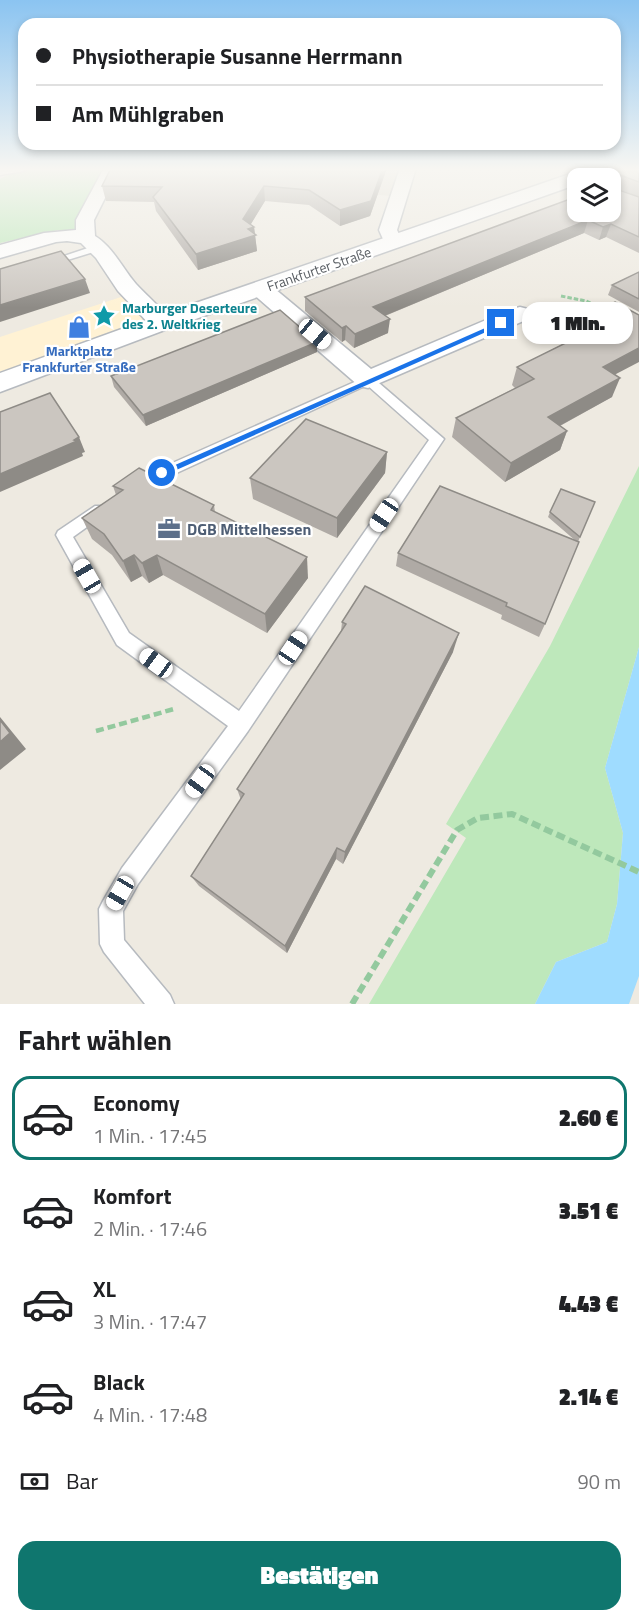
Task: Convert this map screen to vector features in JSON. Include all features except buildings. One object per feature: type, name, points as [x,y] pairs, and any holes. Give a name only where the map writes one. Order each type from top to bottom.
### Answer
[{"type":"street","points":[[87,215],[85,219],[92,244],[161,323]]},
{"type":"street","points":[[393,215],[388,230],[393,242]]},
{"type":"street","name":"Frankfurter Straße","points":[[0,383],[161,323],[471,215]]},
{"type":"street","points":[[0,252],[48,238],[70,235],[92,244]]},
{"type":"street","points":[[261,289],[368,380],[520,314]]},
{"type":"lane","points":[[32,267],[92,244]]},
{"type":"lane","points":[[161,1004],[112,944],[111,909],[130,876],[241,724],[436,439],[368,380],[141,482],[64,535],[123,639],[241,724]]},
{"type":"path","points":[[561,296],[586,301],[607,311]]},
{"type":"path","points":[[96,731],[207,699]]},
{"type":"path","points":[[352,1004],[457,830],[478,818],[512,814],[639,873]]},
{"type":"shaded area","name":"Marktplatz Frankfurter Straße","points":[[133,293],[157,318],[0,373],[0,337]]},
{"type":"green space","points":[[0,215],[79,215],[80,231],[58,230],[0,243]]},
{"type":"green space","points":[[639,466],[639,647],[605,768],[623,833],[617,904],[607,942],[556,962],[535,1004],[369,1004],[466,838],[446,824],[550,646]]},
{"type":"water","points":[[639,647],[639,976],[629,1004],[535,1004],[556,962],[607,942],[617,904],[623,833],[605,768]]},
{"type":"place","name":"Marburger Deserteure des 2. Weltkrieg","points":[[104,316]]},
{"type":"place","name":"Marktplatz Frankfurter Straße","points":[[79,327]]},
{"type":"place","name":"DGB Mittelhessen","points":[[169,529]]},
{"type":"route","points":[[162,473],[501,323]]}]
